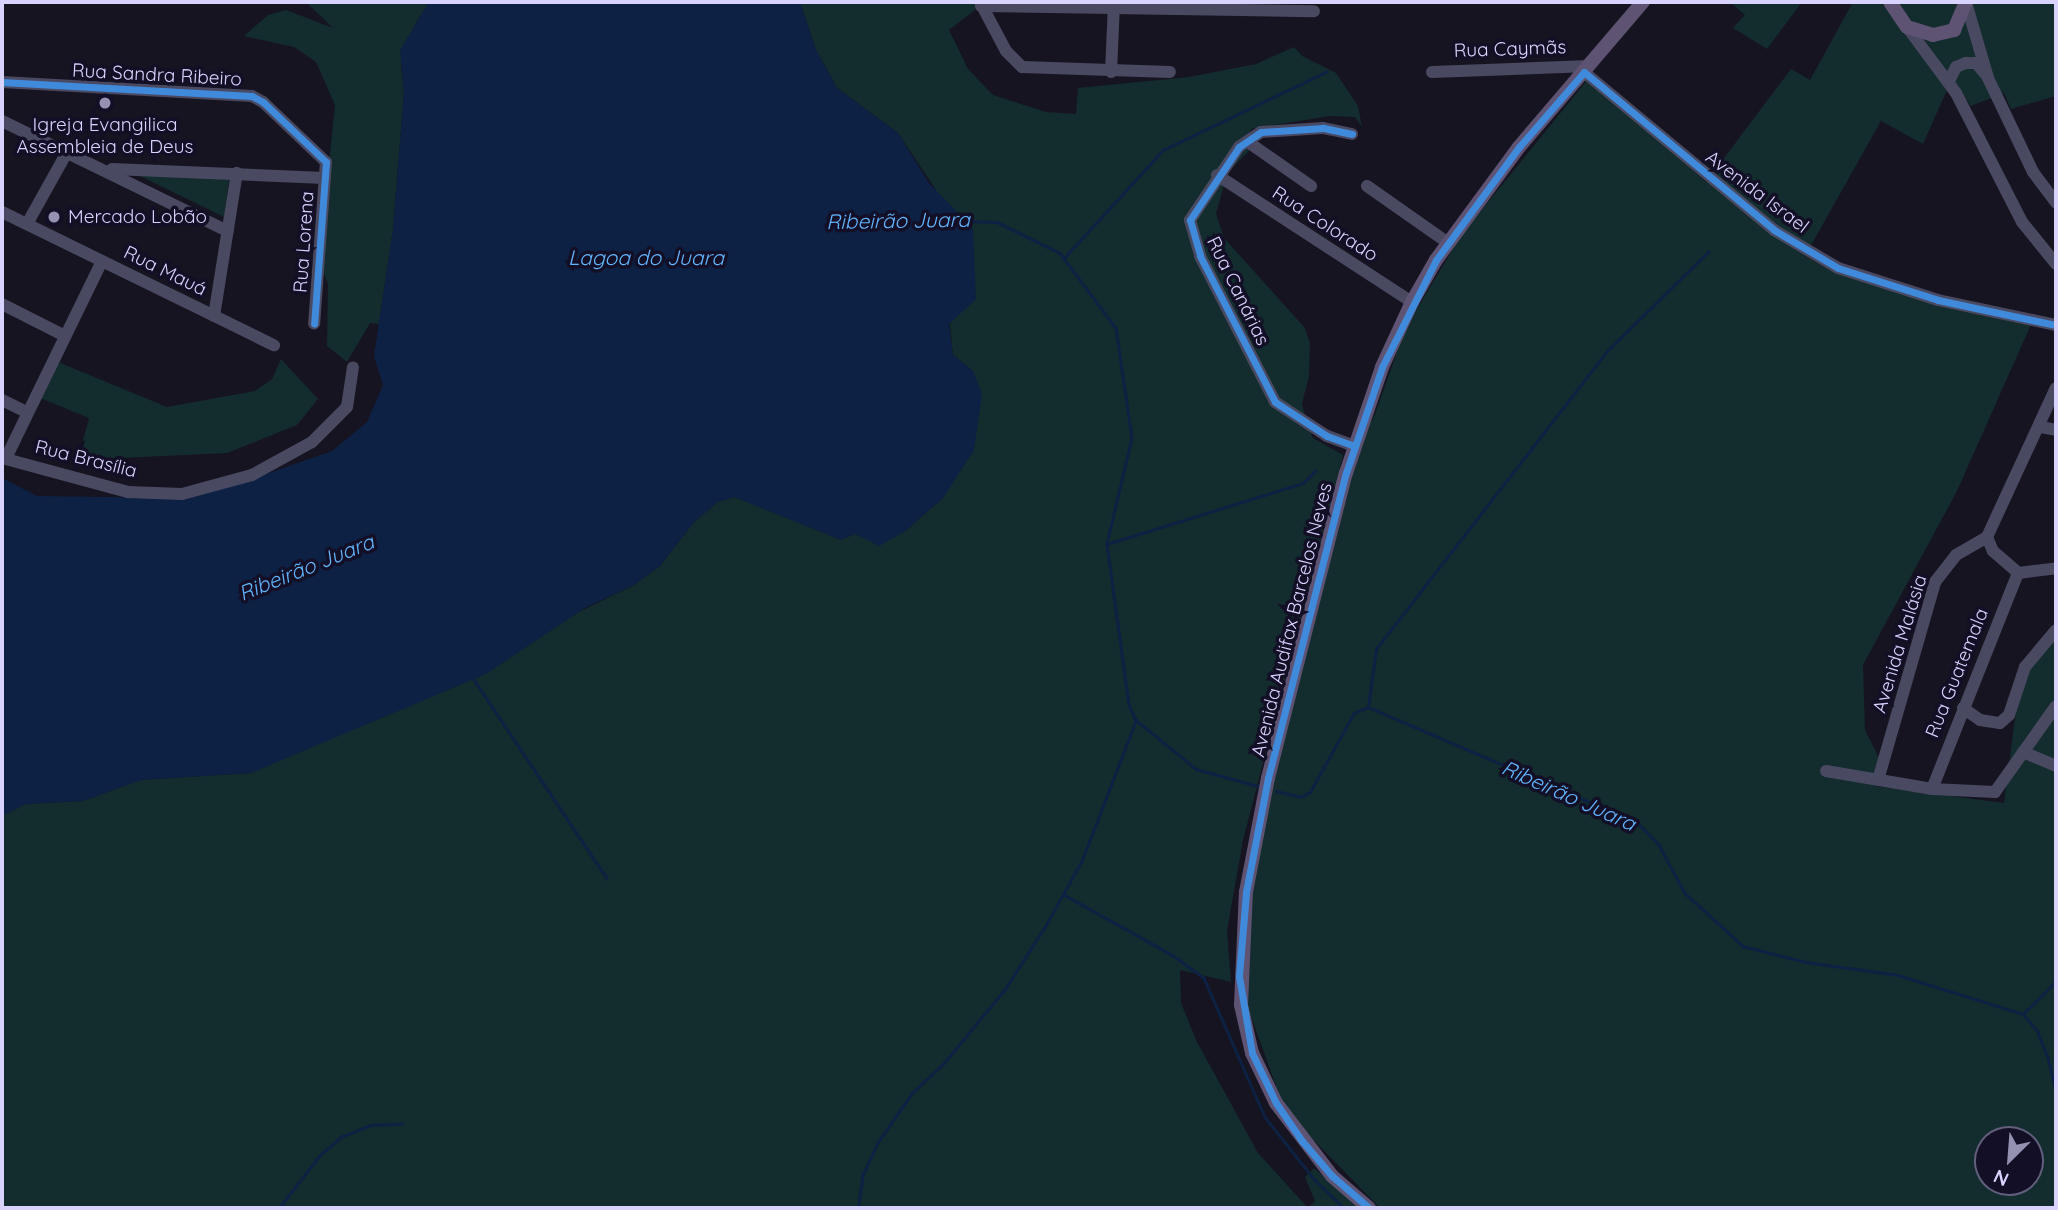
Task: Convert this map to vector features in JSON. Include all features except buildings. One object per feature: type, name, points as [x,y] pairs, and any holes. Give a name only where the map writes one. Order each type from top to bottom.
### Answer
[{"type":"main road","name":"Avenida Audifax Barcelos Neves","points":[[1369,1208],[1332,1176],[1302,1141],[1263,1080],[1241,1004],[1239,976],[1245,892],[1268,778],[1355,446],[1382,366],[1412,302],[1448,243],[1520,147],[1643,2]]},
{"type":"main road","points":[[1890,2],[1908,27],[1933,35],[1954,30],[1966,4]]},
{"type":"street","points":[[1170,72],[1022,67],[1006,51],[980,4],[1114,4],[1314,11]]},
{"type":"street","points":[[1111,72],[1114,4]]},
{"type":"street","points":[[1966,4],[1988,78],[2033,172],[2056,203]]},
{"type":"street","points":[[1908,27],[1949,81],[2022,222],[2056,264]]},
{"type":"street","points":[[1949,81],[1956,66],[1966,63],[1976,63],[1988,78]]},
{"type":"street","name":"Rua Caymãs","points":[[1432,72],[1587,69]]},
{"type":"street","name":"Avenida Israel","points":[[1587,69],[1774,230],[1838,268],[1938,300],[2056,325]]},
{"type":"street","name":"Rua Sandra Ribeiro","points":[[2,82],[252,96],[326,162]]},
{"type":"street","points":[[2,121],[108,169],[228,231]]},
{"type":"street","name":"Rua Canárias","points":[[1352,134],[1323,128],[1261,132],[1217,175],[1190,220],[1200,256],[1275,402],[1327,436],[1355,446]]},
{"type":"street","points":[[1248,142],[1311,186]]},
{"type":"street","points":[[27,224],[67,152]]},
{"type":"street","name":"Rua Lorena","points":[[314,324],[326,162]]},
{"type":"street","points":[[108,169],[325,178]]},
{"type":"street","points":[[214,316],[237,173]]},
{"type":"street","name":"Rua Colorado","points":[[1217,175],[1412,302]]},
{"type":"street","points":[[1367,186],[1448,243]]},
{"type":"street","name":"Rua Mauá","points":[[2,212],[274,345]]},
{"type":"street","points":[[4,458],[102,261]]},
{"type":"street","points":[[2,304],[65,336]]},
{"type":"street","name":"Rua Brasília","points":[[4,458],[128,492],[182,494],[252,475],[312,442],[347,407],[353,367]]},
{"type":"street","points":[[2056,388],[2041,427],[1987,537],[1993,551],[2018,573],[2056,568]]},
{"type":"street","points":[[2,400],[27,412]]},
{"type":"street","points":[[2041,427],[2056,430]]},
{"type":"street","name":"Avenida Malásia","points":[[1878,780],[1935,582],[1965,547],[1987,537]]},
{"type":"street","name":"Rua Guatemala","points":[[1933,789],[2018,573]]},
{"type":"street","points":[[1963,708],[1980,720],[2000,723],[2009,715],[2025,667],[2056,630]]},
{"type":"street","points":[[1826,771],[1933,789],[1995,792],[2056,706]]},
{"type":"street","points":[[2024,752],[2056,766]]},
{"type":"green space","points":[[306,2],[429,2],[416,23],[401,65],[404,93],[393,229],[379,324],[370,323],[347,362],[327,346],[328,284],[319,261],[335,105],[316,62],[294,47],[244,36],[268,15],[286,10],[333,28]]},
{"type":"green space","points":[[800,2],[978,2],[980,6],[949,30],[968,69],[993,95],[1046,112],[1076,114],[1078,88],[1189,77],[1256,64],[1294,47],[1302,56],[1336,73],[1358,106],[1362,127],[1355,117],[1330,116],[1251,129],[1249,151],[1228,172],[1216,213],[1224,238],[1305,328],[1310,343],[1309,376],[1302,404],[1307,423],[1313,438],[1343,455],[1243,840],[1227,931],[1231,982],[1180,970],[1181,1003],[1197,1042],[1258,1153],[1308,1208],[2,1208],[2,816],[26,804],[83,801],[140,780],[251,773],[634,585],[660,566],[694,522],[718,502],[734,497],[754,503],[841,540],[855,534],[904,532],[943,498],[973,371],[953,355],[936,190],[898,133],[837,88],[816,50]]},
{"type":"green space","points":[[1730,2],[1802,2],[1767,49],[1733,28],[1745,15]]},
{"type":"green space","points":[[1853,2],[1881,2],[1947,90],[1923,144],[1881,121],[1805,256],[1835,273],[1876,286],[2033,320],[1957,491],[1863,665],[1865,730],[1879,758],[1874,786],[2004,803],[2017,703],[2027,671],[2056,637],[2056,1208],[1380,1208],[1285,1111],[1248,1008],[1241,932],[1256,843],[1344,508],[1346,473],[1375,414],[1406,327],[1462,234],[1588,79],[1706,182],[1791,69],[1810,80]]},
{"type":"green space","points":[[1898,2],[2056,2],[2056,96],[2011,109],[2004,93],[1971,106]]},
{"type":"green space","points":[[128,170],[229,180],[224,217]]},
{"type":"green space","points":[[281,359],[318,399],[297,425],[227,453],[78,460],[89,418],[40,398],[58,362],[167,407],[255,391],[272,379]]},
{"type":"green space","points":[[1314,1168],[1359,1208],[1308,1208],[1315,1201],[1305,1177]]},
{"type":"water","name":"Lagoa do Juara","points":[[429,2],[800,2],[816,50],[837,88],[898,133],[929,183],[973,228],[976,299],[949,324],[953,355],[973,371],[982,394],[974,450],[943,498],[904,532],[879,546],[855,534],[841,540],[734,497],[718,502],[694,522],[660,566],[634,585],[585,608],[486,674],[251,773],[141,780],[83,801],[26,804],[2,816],[2,478],[37,496],[179,498],[235,485],[332,451],[367,422],[383,385],[374,356],[393,229],[404,93],[400,50]]},
{"type":"waterway","points":[[1064,258],[1163,150],[1326,72]]},
{"type":"waterway","name":"Ribeirão Juara","points":[[966,221],[997,222],[1060,253],[1116,328],[1132,438],[1107,544],[1129,705],[1136,720],[1196,769],[1258,786]]},
{"type":"waterway","points":[[1368,707],[1376,649],[1608,350],[1709,251]]},
{"type":"waterway","points":[[1107,544],[1303,483],[1315,471]]},
{"type":"waterway","points":[[473,678],[607,878]]},
{"type":"waterway","name":"Ribeirão Juara","points":[[1276,791],[1301,797],[1310,792],[1354,713],[1368,707],[1638,823],[1659,845],[1685,893],[1743,946],[1806,962],[1898,975],[2023,1014],[2037,1030],[2048,1057],[2056,1093]]},
{"type":"waterway","points":[[858,1208],[863,1174],[878,1142],[912,1093],[944,1063],[1005,989],[1046,925],[1082,860],[1136,720]]},
{"type":"waterway","points":[[1063,894],[1174,956],[1204,978],[1265,1117],[1315,1180],[1344,1208]]},
{"type":"waterway","points":[[2023,1014],[2056,981]]},
{"type":"waterway","points":[[279,1208],[319,1156],[341,1137],[370,1125],[402,1124]]},
{"type":"cycle path","points":[[1369,1208],[1332,1176],[1302,1141],[1276,1103],[1252,1053],[1239,976],[1246,892],[1268,778],[1346,473],[1382,367],[1436,260],[1519,147],[1584,72],[1774,230],[1838,268],[1938,300],[2056,325]]},
{"type":"cycle path","points":[[2,82],[252,96],[263,102],[326,162],[314,324]]},
{"type":"cycle path","points":[[1352,134],[1323,128],[1261,132],[1239,147],[1190,220],[1200,256],[1275,402],[1327,436],[1355,446]]},
{"type":"place","name":"Igreja Evangilica Assembleia de Deus","points":[[105,103]]},
{"type":"place","name":"Mercado Lobão","points":[[54,217]]}]
